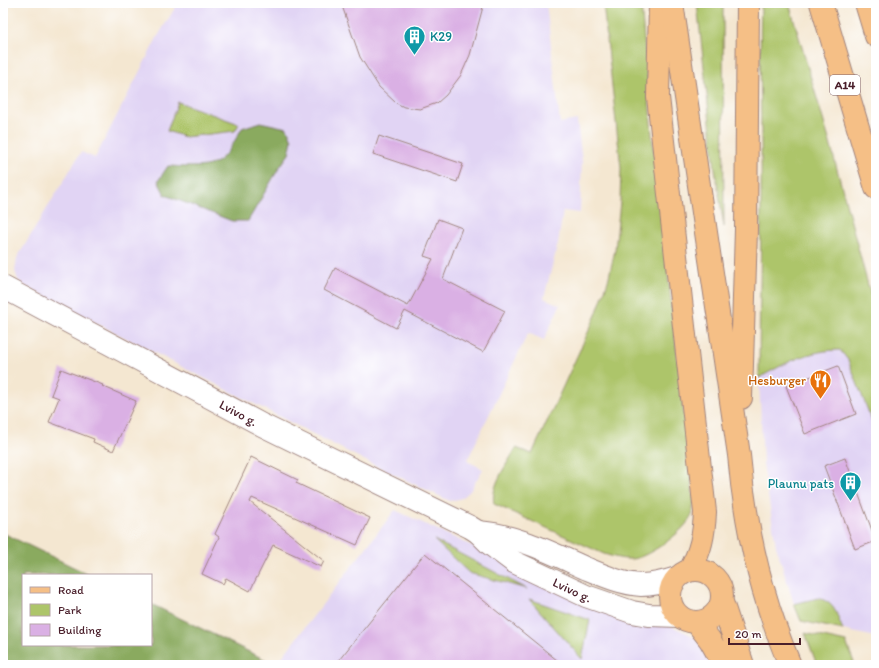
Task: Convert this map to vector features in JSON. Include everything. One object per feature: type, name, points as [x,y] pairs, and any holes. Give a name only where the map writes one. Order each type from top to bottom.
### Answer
[{"type":"main road","points":[[660,3],[658,97],[706,512],[703,541],[698,556],[670,592],[670,600],[673,608],[710,640],[724,665]]},
{"type":"main road","points":[[672,3],[739,455],[741,485],[758,566],[782,647],[790,665]]},
{"type":"main road","points":[[739,455],[746,229],[748,3]]},
{"type":"main road","name":"A14","points":[[821,3],[876,188]]},
{"type":"main road","points":[[866,3],[876,36]]},
{"type":"main road","points":[[683,574],[698,570],[707,572],[715,577],[721,588],[722,602],[743,665]]},
{"type":"main road","points":[[687,619],[712,617],[718,612],[722,602]]},
{"type":"street","name":"Lvivo g.","points":[[3,287],[262,425],[478,532],[490,544],[514,562],[586,596],[638,613],[687,619]]},
{"type":"street","name":"Lvivo g.","points":[[478,532],[498,534],[529,543],[600,574],[639,585],[662,583],[683,574]]},
{"type":"shaded area","points":[[178,3],[546,3],[560,123],[577,120],[582,161],[580,213],[563,211],[558,243],[544,298],[560,305],[544,340],[528,333],[467,461],[483,469],[470,491],[462,498],[450,501],[368,462],[26,287],[18,280],[15,271],[17,258],[81,152],[95,158],[158,36]]},
{"type":"shaded area","points":[[822,350],[840,350],[848,360],[876,431],[876,637],[843,630],[834,609],[818,598],[794,604],[776,546],[763,463],[759,378],[789,361]]},
{"type":"shaded area","points":[[395,510],[619,615],[662,622],[689,634],[703,644],[715,665],[276,665]]},
{"type":"green space","points":[[603,3],[641,3],[652,135],[694,503],[692,515],[688,521],[683,528],[668,541],[644,555],[629,559],[604,554],[494,504],[493,497],[500,475],[516,448],[532,454],[596,315],[608,281],[615,250],[620,202],[621,168]]},
{"type":"green space","points":[[697,3],[723,3],[724,227],[715,169]]},
{"type":"green space","points":[[761,3],[789,3],[830,143],[876,315],[876,431],[848,360],[840,350],[818,352],[798,358],[759,378]]},
{"type":"green space","points":[[178,102],[239,124],[235,131],[185,137],[167,131]]},
{"type":"green space","points":[[260,122],[287,128],[292,140],[289,154],[279,168],[248,221],[232,221],[165,195],[158,181],[168,166],[196,167],[214,164],[227,152],[242,128]]},
{"type":"green space","points":[[3,533],[88,574],[22,574],[22,646],[152,646],[152,604],[276,665],[3,665]]},
{"type":"green space","points":[[434,540],[527,589],[469,573]]},
{"type":"green space","points":[[818,598],[824,600],[832,606],[837,614],[843,630],[801,621],[794,604]]},
{"type":"green space","points":[[529,599],[590,620],[582,659]]},
{"type":"green space","points":[[805,633],[846,642],[855,665],[817,665]]},
{"type":"building","name":"K29","points":[[341,3],[484,3],[470,55],[461,75],[446,95],[437,103],[420,109],[404,107],[396,103],[379,87],[360,57]]},
{"type":"building","points":[[379,136],[463,164],[457,182],[373,154]]},
{"type":"building","points":[[438,219],[462,228],[443,279],[505,311],[483,352],[405,311],[396,328],[324,290],[335,268],[408,306],[433,259],[424,256]]},
{"type":"building","name":"Hesburger","points":[[838,366],[856,414],[805,434],[786,386]]},
{"type":"building","points":[[61,369],[103,385],[102,386],[136,401],[113,451],[93,442],[94,439],[49,422],[59,398],[51,395]]},
{"type":"building","points":[[251,457],[298,480],[296,483],[370,518],[357,545],[252,498],[250,502],[324,561],[321,567],[273,545],[250,591],[226,578],[223,584],[202,574],[219,537],[215,534]]},
{"type":"building","name":"Plaunu pats","points":[[845,458],[876,541],[855,549],[824,466]]},
{"type":"building","points":[[425,553],[563,665],[335,665]]},
{"type":"place","name":"K29","points":[[415,56]]},
{"type":"place","name":"Hesburger","points":[[821,400]]},
{"type":"place","name":"Plaunu pats","points":[[850,502]]}]
